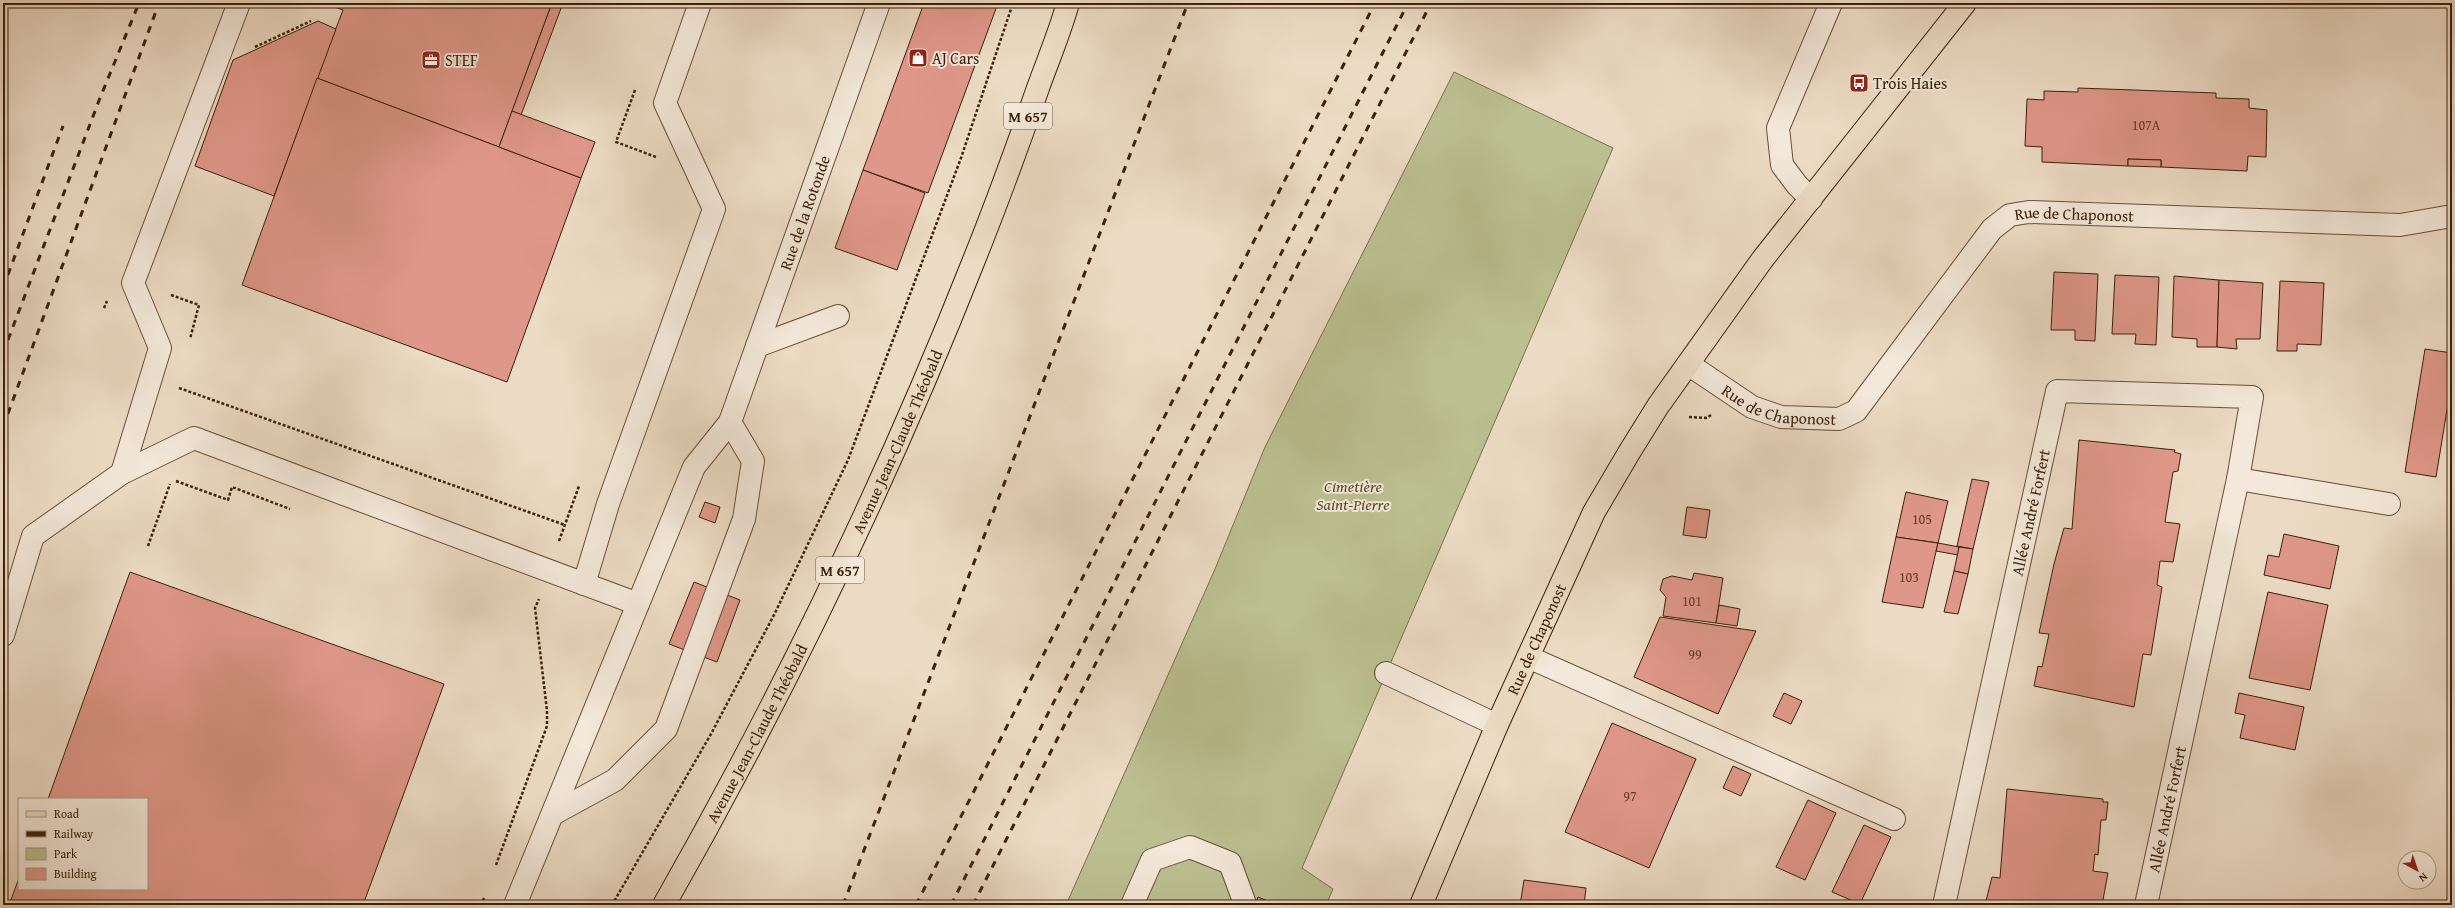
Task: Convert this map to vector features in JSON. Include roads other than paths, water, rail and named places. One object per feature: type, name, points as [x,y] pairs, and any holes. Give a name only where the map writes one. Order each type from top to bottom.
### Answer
[{"type":"main road","name":"Avenue Jean-Claude Théobald","points":[[664,905],[722,802],[772,708],[848,554],[883,477],[929,374],[989,222],[1068,3]]},
{"type":"main road","name":"Rue de Chaponost","points":[[1421,905],[1497,725],[1594,512],[1658,406],[1762,260],[1965,3]]},
{"type":"street","points":[[122,473],[160,348],[134,281],[239,3]]},
{"type":"street","points":[[584,584],[608,504],[714,209],[665,104],[700,3]]},
{"type":"street","name":"Rue de la Rotonde","points":[[515,905],[694,467],[730,422],[879,3]]},
{"type":"street","points":[[1811,199],[1797,185],[1782,164],[1778,128],[1831,3]]},
{"type":"street","name":"Rue de Chaponost","points":[[1688,364],[1752,407],[1781,417],[1839,419],[1856,411],[1992,229],[2010,215],[2029,212],[2400,225],[2452,216]]},
{"type":"street","points":[[757,346],[838,316]]},
{"type":"street","name":"Allée André Forfert","points":[[1944,905],[2057,391],[2252,397],[2238,479],[2146,905]]},
{"type":"street","points":[[553,814],[615,780],[666,729],[744,519],[753,461],[730,422]]},
{"type":"street","points":[[3,635],[33,536],[122,473],[194,438],[638,604]]},
{"type":"street","points":[[2238,479],[2389,504]]},
{"type":"street","points":[[1528,657],[1894,819]]},
{"type":"street","points":[[1386,673],[1497,725]]},
{"type":"street","points":[[1132,905],[1152,860],[1190,847],[1230,863],[1244,901],[1242,905]]},
{"type":"railway","points":[[3,353],[100,98],[139,3]]},
{"type":"railway","points":[[3,427],[159,3]]},
{"type":"railway","points":[[843,905],[1188,3]]},
{"type":"railway","points":[[916,905],[1375,3]]},
{"type":"railway","points":[[951,905],[1408,3]]},
{"type":"railway","points":[[973,905],[1431,3]]},
{"type":"railway","points":[[3,288],[63,126]]},
{"type":"place","name":"AJ Cars","points":[[918,58]]},
{"type":"place","name":"STEF","points":[[431,60]]},
{"type":"place","name":"Trois Haies","points":[[1859,83]]},
{"type":"park label","name":"Cimetière Saint-Pierre","points":[[1353,495]]}]
